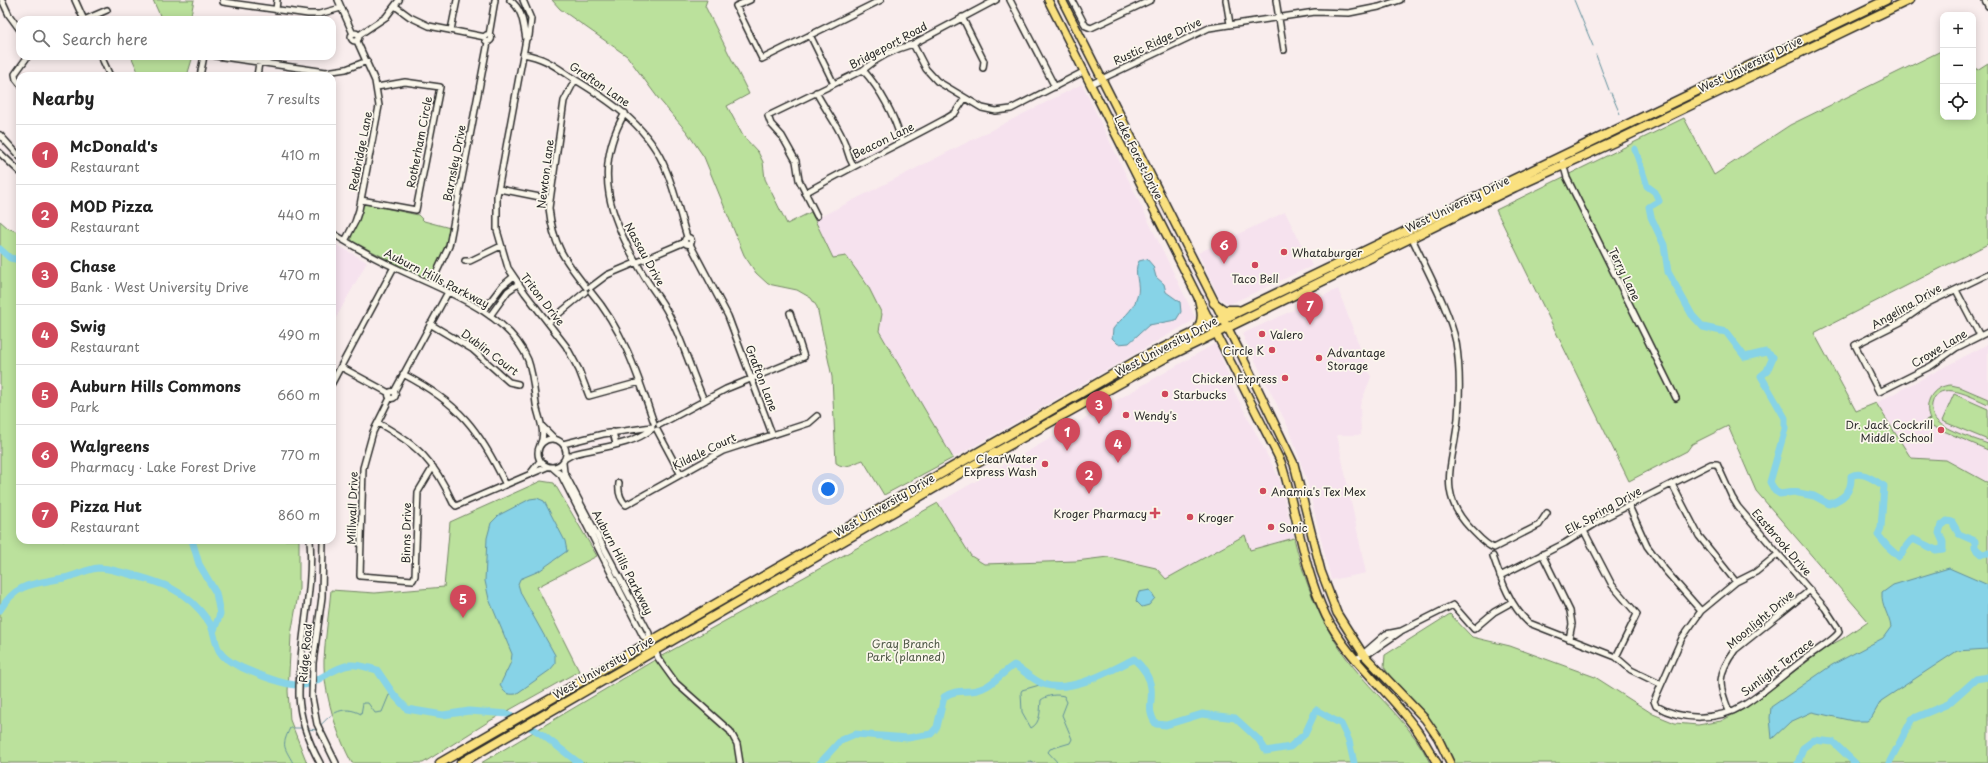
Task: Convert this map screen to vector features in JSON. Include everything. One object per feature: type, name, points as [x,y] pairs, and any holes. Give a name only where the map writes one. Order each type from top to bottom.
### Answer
[{"type":"highway","name":"West University Drive","points":[[440,763],[1130,364],[1222,318],[1886,0]]},
{"type":"highway","points":[[1886,11],[1902,0]]},
{"type":"highway","name":"West University Drive","points":[[460,763],[1141,370],[1216,332],[1909,0]]},
{"type":"highway","points":[[1833,25],[1835,35]]},
{"type":"highway","points":[[1308,278],[1312,286]]},
{"type":"highway","points":[[1196,331],[1201,324],[1203,316],[1199,299]]},
{"type":"highway","points":[[1214,303],[1226,310],[1242,309]]},
{"type":"highway","points":[[919,497],[925,490],[980,458],[983,450]]},
{"type":"highway","points":[[650,642],[655,650]]},
{"type":"main road","name":"Lake Forest Drive","points":[[1048,0],[1281,462],[1295,510],[1313,583],[1327,616],[1355,659],[1416,729],[1436,763]]},
{"type":"main road","name":"Lake Forest Drive","points":[[1062,0],[1227,327],[1294,464],[1306,507],[1321,572],[1335,607],[1364,654],[1425,719],[1438,738],[1450,763]]},
{"type":"main road","points":[[1263,424],[1273,419]]},
{"type":"main road","points":[[1295,510],[1306,507]]},
{"type":"street","points":[[2,0],[9,15],[16,25]]},
{"type":"street","points":[[75,0],[82,16]]},
{"type":"street","points":[[276,10],[277,0]]},
{"type":"street","name":"Redbridge Lane","points":[[338,0],[353,34],[351,39],[357,41],[377,87],[378,117],[361,200],[355,222],[345,241]]},
{"type":"street","points":[[353,34],[359,35],[378,24],[399,0]]},
{"type":"street","points":[[451,30],[457,0]]},
{"type":"street","name":"Barnsley Drive","points":[[432,284],[449,246],[495,0]]},
{"type":"street","name":"Triton Drive","points":[[510,0],[515,4],[522,16],[526,38],[499,189],[496,214],[501,246],[518,284],[549,322],[570,354],[589,396],[640,382]]},
{"type":"street","name":"Triton Drive","points":[[523,0],[530,13],[531,28],[529,36],[526,38]]},
{"type":"street","points":[[750,0],[736,6],[762,59],[881,0]]},
{"type":"street","name":"Bridgeport Road","points":[[805,193],[799,180],[796,161],[782,136],[771,124],[768,116],[863,70],[872,62],[900,48],[913,44],[996,0]]},
{"type":"street","points":[[1010,0],[1054,87]]},
{"type":"street","points":[[1072,0],[1086,26],[1091,28],[1152,0]]},
{"type":"street","points":[[1226,0],[1230,24]]},
{"type":"street","points":[[1276,0],[1284,50]]},
{"type":"street","name":"Rustic Ridge Drive","points":[[1091,84],[1203,30],[1279,16],[1315,12],[1349,13],[1379,7],[1400,0]]},
{"type":"street","points":[[1985,0],[1988,6]]},
{"type":"street","points":[[223,1],[314,15],[341,8]]},
{"type":"street","points":[[395,6],[426,25],[487,38]]},
{"type":"street","points":[[93,16],[107,10]]},
{"type":"street","points":[[522,16],[530,13]]},
{"type":"street","points":[[962,17],[984,61],[983,68]]},
{"type":"street","points":[[357,41],[359,35]]},
{"type":"street","points":[[810,35],[834,84]]},
{"type":"street","points":[[913,44],[926,69],[937,81],[982,108],[996,111],[1010,109],[1085,71]]},
{"type":"street","name":"Grafton Lane","points":[[522,54],[547,61],[625,112],[649,140],[661,158],[668,176],[687,241],[724,308],[772,434]]},
{"type":"street","points":[[16,78],[16,71],[25,60]]},
{"type":"street","points":[[103,60],[108,72]]},
{"type":"street","points":[[201,72],[203,60]]},
{"type":"street","points":[[241,60],[308,72]]},
{"type":"street","points":[[326,72],[338,71],[367,62]]},
{"type":"street","points":[[258,72],[259,63]]},
{"type":"street","points":[[863,70],[877,86],[896,121],[902,142]]},
{"type":"street","name":"Newton Lane","points":[[575,80],[564,101],[550,199],[551,225],[557,246],[564,258],[619,332],[640,382],[655,427],[680,473]]},
{"type":"street","name":"Rotherham Circle","points":[[361,200],[416,210],[440,87],[405,82],[377,87]]},
{"type":"street","points":[[816,92],[829,112],[844,141],[847,155],[853,165]]},
{"type":"street","name":"Beacon Lane","points":[[805,193],[853,165],[902,142],[947,118],[955,113],[965,98]]},
{"type":"street","name":"Nassau Drive","points":[[625,112],[616,130],[609,150],[607,186],[613,213],[636,262],[669,315],[704,400]]},
{"type":"street","points":[[0,135],[16,153]]},
{"type":"street","points":[[0,152],[16,168]]},
{"type":"street","name":"Terry Lane","points":[[1561,156],[1562,166],[1676,398]]},
{"type":"street","points":[[499,189],[550,199]]},
{"type":"street","points":[[805,193],[817,216]]},
{"type":"street","points":[[1408,229],[1448,316],[1457,352],[1458,417],[1449,486],[1453,504],[1462,519],[1489,546],[1498,547],[1539,525],[1547,513]]},
{"type":"street","name":"Auburn Hills Parkway","points":[[336,235],[394,267],[432,284],[483,311],[512,336],[527,359],[532,377],[537,412],[543,438],[540,445]]},
{"type":"street","points":[[549,322],[607,275],[687,241]]},
{"type":"street","points":[[465,261],[470,261],[501,246]]},
{"type":"street","points":[[336,376],[394,267]]},
{"type":"street","name":"Angelina Drive","points":[[1879,392],[1855,346],[1901,322],[1928,303],[1988,274]]},
{"type":"street","points":[[483,311],[498,291],[514,277]]},
{"type":"street","points":[[490,316],[504,296],[518,284]]},
{"type":"street","points":[[1956,290],[1980,336]]},
{"type":"street","points":[[498,291],[504,296]]},
{"type":"street","name":"Millwall Drive","points":[[413,580],[360,576],[362,478],[367,449],[391,394],[448,292]]},
{"type":"street","points":[[378,423],[413,444],[433,467],[456,506],[550,467],[573,454],[616,444],[648,433],[655,427],[704,400],[751,378],[804,357],[790,313]]},
{"type":"street","name":"Dublin Court","points":[[430,324],[466,345],[509,382],[518,384]]},
{"type":"street","name":"Crowe Lane","points":[[1879,392],[1931,366],[1956,348],[1988,332]]},
{"type":"street","points":[[341,367],[391,394]]},
{"type":"street","points":[[403,374],[439,395],[467,420],[491,454],[506,485]]},
{"type":"street","name":"Kildale Court","points":[[618,483],[622,501],[626,505],[680,473],[730,448],[809,423],[817,416]]},
{"type":"street","name":"Auburn Hills Parkway","points":[[540,422],[548,434],[556,440]]},
{"type":"street","points":[[563,444],[613,432],[655,427]]},
{"type":"street","points":[[613,432],[616,444]]},
{"type":"street","points":[[550,467],[540,461],[538,453],[540,445],[546,440],[556,440],[563,444],[566,449],[564,460]]},
{"type":"street","name":"Auburn Hills Parkway","points":[[564,460],[564,472],[649,632],[650,642]]},
{"type":"street","points":[[528,476],[540,461]]},
{"type":"street","name":"Elk Spring Drive","points":[[1500,576],[1629,506],[1715,462]]},
{"type":"street","name":"Eastbrook Drive","points":[[1715,462],[1719,466],[1735,502],[1825,608],[1839,632]]},
{"type":"street","name":"Binns Drive","points":[[413,580],[415,576],[417,542],[418,492],[433,467]]},
{"type":"street","name":"Auburn Hills Parkway","points":[[550,467],[561,475],[643,636],[650,642]]},
{"type":"street","points":[[1672,484],[1699,536],[1736,582]]},
{"type":"street","points":[[1629,506],[1647,546],[1665,570],[1701,611]]},
{"type":"street","points":[[1584,531],[1612,585],[1637,614],[1616,656]]},
{"type":"street","name":"Ridge Road","points":[[310,544],[310,585],[299,697],[304,725],[320,763]]},
{"type":"street","name":"Ridge Road","points":[[323,544],[322,597],[313,663],[312,697],[317,724],[336,763]]},
{"type":"street","points":[[1542,554],[1570,611],[1572,624],[1569,640]]},
{"type":"street","points":[[1493,556],[1512,602],[1522,617],[1529,623],[1569,640],[1616,656],[1631,670],[1660,684],[1682,638],[1701,611],[1736,582],[1756,572],[1778,554]]},
{"type":"street","name":"Moonlight Drive","points":[[1729,711],[1720,682],[1722,671],[1727,661],[1735,650],[1810,590]]},
{"type":"street","points":[[1355,659],[1372,652],[1401,631],[1453,605],[1474,629],[1494,612],[1512,602]]},
{"type":"street","name":"Sunlight Terrace","points":[[1660,684],[1654,704],[1661,709],[1674,714],[1700,718],[1712,716],[1744,705],[1820,646],[1836,637],[1839,632]]},
{"type":"street","points":[[655,650],[662,664],[676,683],[730,731],[737,744],[740,763]]},
{"type":"shaded area","points":[[1082,84],[1196,319],[953,458],[879,331],[882,314],[833,258],[814,220]]},
{"type":"shaded area","points":[[1285,212],[1312,266],[1230,304],[1220,299],[1198,253]]},
{"type":"shaded area","points":[[336,244],[367,262],[336,318]]},
{"type":"shaded area","points":[[1338,289],[1371,377],[1360,405],[1361,435],[1337,435],[1366,573],[1331,580],[1307,482],[1291,433],[1242,334]]},
{"type":"shaded area","points":[[1216,343],[1234,391],[1279,478],[1294,538],[1250,551],[1244,536],[1166,579],[1108,557],[1076,561],[984,564],[971,556],[938,503]]},
{"type":"shaded area","name":"Dr. Jack Cockrill Middle School","points":[[1988,344],[1988,483],[1946,460],[1911,458],[1876,403]]},
{"type":"green space","points":[[153,0],[194,0],[191,16],[160,16]]},
{"type":"green space","points":[[552,0],[707,0],[705,6],[749,94],[727,106],[743,136],[758,152],[763,162],[765,179],[787,224],[811,212],[833,258],[846,256],[868,286],[882,314],[879,331],[953,458],[884,495],[863,460],[846,466],[836,463],[832,377],[817,307],[811,298],[797,290],[768,284],[756,273],[744,255],[704,157],[687,132],[658,98],[627,56],[560,9]]},
{"type":"green space","points":[[1940,51],[1940,120],[1976,120],[1976,68],[1977,70],[1988,63],[1988,244],[1814,333],[1856,411],[1876,403],[1911,458],[1946,460],[1988,483],[1988,763],[1453,763],[1443,743],[1396,685],[1384,667],[1385,655],[1450,614],[1472,637],[1510,646],[1595,677],[1653,714],[1675,723],[1698,725],[1721,721],[1742,710],[1827,647],[1842,639],[1868,621],[1756,491],[1728,426],[1692,444],[1687,451],[1629,481],[1496,210],[1684,118],[1714,175],[1790,125]]},
{"type":"green space","points":[[133,60],[192,60],[188,72],[138,72]]},
{"type":"green space","points":[[366,204],[418,215],[424,221],[450,228],[443,255],[432,278],[428,279],[418,275],[352,241],[351,238],[353,229],[362,206]]},
{"type":"green space","points":[[0,221],[8,228],[16,231],[16,544],[299,544],[299,589],[291,635],[288,691],[290,720],[307,763],[0,763]]},
{"type":"green space","points":[[1951,385],[1960,387],[1988,399],[1988,404],[1965,394],[1948,391],[1941,392],[1936,396],[1932,404],[1934,418],[1947,428],[1988,444],[1988,450],[1925,423],[1927,419],[1930,420],[1928,408],[1931,396],[1939,388]]},
{"type":"green space","points":[[1954,394],[1988,409],[1988,440],[1942,421]]},
{"type":"green space","points":[[541,481],[554,483],[597,556],[537,587],[579,671],[488,722],[423,763],[352,763],[336,727],[328,699],[324,672],[325,643],[331,590],[375,593],[444,587],[450,522]]},
{"type":"green space","name":"Gray Branch Park (planned)","points":[[938,503],[971,556],[984,564],[1076,561],[1108,557],[1156,568],[1166,579],[1245,535],[1250,550],[1294,538],[1311,594],[1318,611],[1336,643],[1360,675],[1416,739],[1430,763],[481,763],[658,658]]},
{"type":"water","points":[[1147,259],[1153,266],[1156,277],[1164,284],[1166,292],[1180,302],[1181,312],[1176,320],[1149,325],[1129,343],[1118,344],[1112,338],[1113,329],[1133,307],[1138,292],[1137,265],[1139,261]]},
{"type":"water","points":[[537,498],[544,501],[565,541],[567,551],[539,571],[520,579],[518,584],[521,594],[555,655],[555,664],[550,670],[516,694],[508,694],[504,692],[500,685],[511,662],[512,654],[489,599],[485,581],[487,538],[491,523],[499,515],[530,499]]},
{"type":"water","points":[[1949,568],[1988,585],[1988,649],[1957,651],[1881,701],[1872,717],[1867,721],[1853,721],[1812,712],[1790,722],[1772,739],[1770,718],[1771,707],[1832,665],[1883,638],[1891,627],[1883,602],[1882,593],[1893,585]]},
{"type":"water","points":[[1150,590],[1155,598],[1149,605],[1142,607],[1136,601],[1139,592]]},
{"type":"waterway","points":[[1574,0],[1593,46]]},
{"type":"waterway","points":[[1596,55],[1609,90]]},
{"type":"waterway","points":[[1611,93],[1620,114]]},
{"type":"waterway","points":[[1635,149],[1647,186],[1655,192],[1659,201],[1649,207],[1651,217],[1664,245],[1668,272],[1692,315],[1703,327],[1726,332],[1745,357],[1766,352],[1773,357],[1767,371],[1761,376],[1785,418],[1785,429],[1770,482],[1775,491],[1780,494],[1794,492],[1814,496],[1829,504],[1846,494],[1850,486],[1851,476],[1855,474],[1864,475],[1884,486],[1881,528],[1878,535],[1899,557],[1913,539],[1936,550],[1943,549],[1943,542],[1939,533],[1941,526],[1947,521],[1952,522],[1959,534],[1975,541],[1975,548],[1982,554],[1988,553]]},
{"type":"waterway","points":[[0,249],[10,258],[16,259]]},
{"type":"waterway","points":[[193,544],[199,564],[216,593],[220,614],[214,630]]},
{"type":"waterway","points":[[0,610],[13,594],[20,589],[35,583],[68,577],[98,568],[138,576],[172,588],[192,602],[209,622],[220,652],[235,664],[249,671],[288,684],[304,685],[314,682],[334,670],[345,666],[353,665],[377,670],[394,695],[407,709],[443,715],[469,711],[508,714],[540,733],[579,763]]},
{"type":"waterway","points":[[820,763],[841,740],[855,734],[908,738],[931,734],[937,727],[944,697],[954,692],[972,691],[983,688],[991,684],[1014,665],[1043,684],[1066,686],[1090,680],[1134,659],[1143,668],[1149,680],[1151,693],[1151,715],[1156,724],[1166,725],[1202,714],[1235,718],[1259,740],[1266,751],[1290,747],[1305,734],[1316,710],[1341,724],[1349,741],[1354,763]]},
{"type":"waterway","points":[[1889,763],[1912,719],[1948,704],[1976,679],[1988,677]]},
{"type":"waterway","points":[[1043,684],[1022,690],[1022,712],[1031,728],[1037,723],[1041,700],[1052,695],[1064,696],[1067,702],[1062,715],[1072,739],[1070,743],[1050,749],[1048,752],[1058,763]]},
{"type":"waterway","points":[[320,726],[329,717],[339,711],[349,710],[361,714],[363,703],[368,703],[375,713],[382,712],[389,695],[394,695]]},
{"type":"waterway","points":[[293,763],[286,749],[285,739],[290,728],[302,728]]},
{"type":"waterway","points":[[307,729],[317,730]]},
{"type":"waterway","points":[[1798,763],[1803,748],[1814,740],[1833,742],[1855,763]]},
{"type":"waterway","points":[[1026,763],[1030,761],[1033,763]]},
{"type":"place","name":"Whataburger","points":[[1284,252]]},
{"type":"place","name":"Walgreens","points":[[1224,264]]},
{"type":"place","name":"Taco Bell","points":[[1255,265]]},
{"type":"place","name":"Pizza Hut","points":[[1310,325]]},
{"type":"place","name":"Valero","points":[[1262,334]]},
{"type":"place","name":"Circle K","points":[[1272,350]]},
{"type":"place","name":"Advantage Storage","points":[[1319,358]]},
{"type":"place","name":"Chicken Express","points":[[1285,378]]},
{"type":"place","name":"Starbucks","points":[[1165,394]]},
{"type":"place","name":"Wendy's","points":[[1126,415]]},
{"type":"place","name":"Chase","points":[[1099,424]]},
{"type":"place","name":"Dr. Jack Cockrill Middle School","points":[[1941,430]]},
{"type":"place","name":"McDonald's","points":[[1067,451]]},
{"type":"place","name":"Swig","points":[[1118,463]]},
{"type":"place","name":"ClearWater Express Wash","points":[[1045,464]]},
{"type":"place","name":"Anamia's Tex Mex","points":[[1263,491]]},
{"type":"place","name":"MOD Pizza","points":[[1089,494]]},
{"type":"place","name":"Kroger Pharmacy","points":[[1155,513]]},
{"type":"place","name":"Kroger","points":[[1190,517]]},
{"type":"place","name":"Sonic","points":[[1271,527]]},
{"type":"place","name":"Auburn Hills Commons","points":[[463,618]]}]
